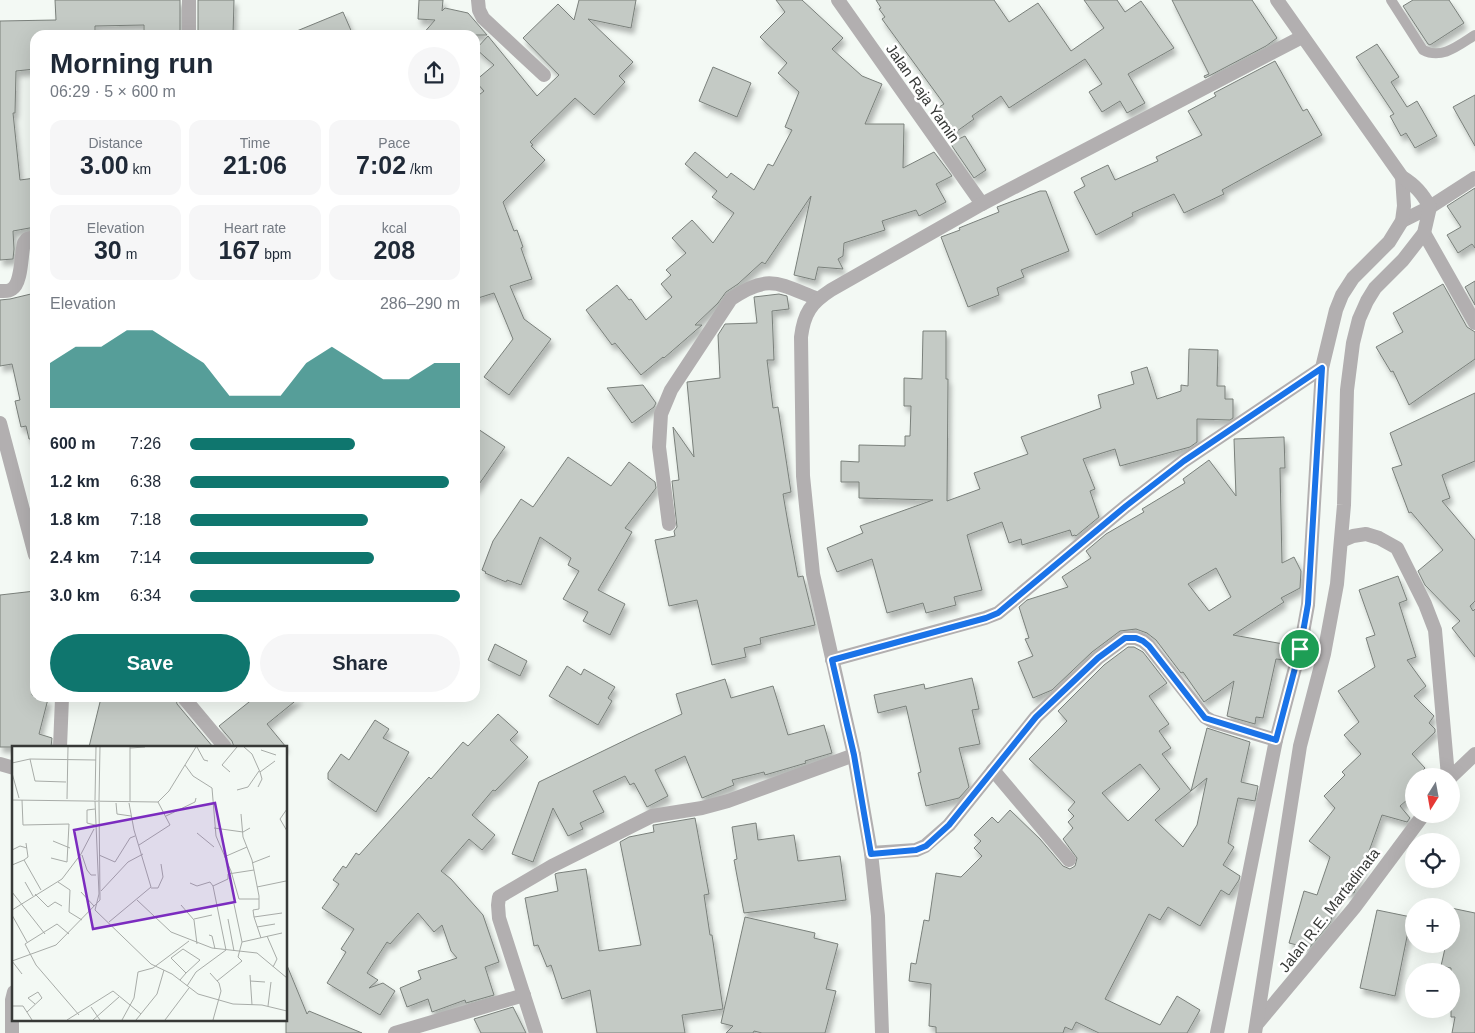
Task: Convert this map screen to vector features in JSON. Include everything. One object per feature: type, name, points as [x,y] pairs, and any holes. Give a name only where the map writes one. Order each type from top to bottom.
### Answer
[{"type":"street","points":[[189,0],[189,30]]},
{"type":"street","points":[[478,0],[479,10],[483,18],[544,75]]},
{"type":"street","name":"Jalan Raja Yamin","points":[[838,0],[982,204]]},
{"type":"street","points":[[1256,1029],[1300,746],[1324,654],[1337,584],[1344,505],[1348,390],[1353,343],[1359,319],[1367,301],[1375,288],[1403,260],[1424,233],[1430,207],[1414,184],[1402,177],[1277,0]]},
{"type":"street","points":[[882,1033],[878,916],[871,854],[854,755],[813,574],[803,476],[801,337],[803,324],[808,312],[818,299],[982,204],[1302,37]]},
{"type":"street","points":[[1217,1033],[1276,740],[1300,649],[1308,604],[1322,368],[1336,310],[1342,295],[1353,278],[1389,242],[1402,221],[1404,206],[1402,177]]},
{"type":"street","points":[[1402,221],[1430,207],[1475,178]]},
{"type":"street","points":[[1424,233],[1475,323]]},
{"type":"street","points":[[0,291],[13,289],[18,282],[24,243],[30,239]]},
{"type":"street","points":[[669,524],[659,447],[661,414],[665,400],[676,382],[732,299],[743,291],[769,282],[781,284],[818,299]]},
{"type":"street","points":[[832,660],[986,618],[998,613],[1126,506],[1184,461],[1322,368]]},
{"type":"street","points":[[0,423],[7,475],[30,540]]},
{"type":"street","points":[[1341,541],[1353,536],[1366,534],[1379,538],[1396,548],[1425,604],[1434,630],[1449,768]]},
{"type":"street","points":[[871,854],[916,850],[926,846],[949,825],[1036,717],[1098,658],[1125,638],[1130,637],[1143,641],[1149,646],[1205,718],[1276,740]]},
{"type":"street","points":[[1300,649],[1324,654]]},
{"type":"street","points":[[60,746],[62,702]]},
{"type":"street","points":[[187,702],[224,746]]},
{"type":"street","points":[[1460,768],[1475,754]]},
{"type":"street","points":[[536,1033],[500,918],[499,897],[552,866],[652,816],[702,808],[728,801],[854,755]]},
{"type":"street","points":[[993,770],[1069,860]]},
{"type":"street","name":"Jalan R.E. Martadinata","points":[[1256,1029],[1354,908],[1417,823]]},
{"type":"street","points":[[9,995],[12,1033]]},
{"type":"street","points":[[395,1033],[524,995]]},
{"type":"lane","points":[[1391,0],[1423,50],[1428,53],[1441,54],[1475,35]]},
{"type":"building","points":[[55,0],[180,0],[180,30],[144,30],[144,25],[95,26],[95,30],[30,30],[30,70],[16,71],[15,113],[13,113],[20,180],[30,179],[30,228],[13,231],[13,259],[0,260],[0,21],[56,20]]},
{"type":"building","points":[[198,0],[234,0],[233,30],[198,30]]},
{"type":"building","points":[[419,0],[443,0],[442,11],[445,8],[468,13],[487,35],[480,35],[480,30],[426,30],[435,20],[418,19]]},
{"type":"building","points":[[579,0],[636,0],[631,28],[588,19],[633,62],[619,76],[625,82],[594,115],[575,98],[530,142],[533,145],[531,146],[545,160],[503,202],[514,231],[517,230],[532,279],[510,286],[524,319],[551,339],[509,395],[484,377],[513,339],[494,293],[480,297],[480,94],[484,91],[480,87],[480,77],[494,65],[480,53],[480,45],[488,36],[537,96],[559,75],[523,38],[558,4],[574,20]]},
{"type":"building","points":[[776,0],[802,0],[843,38],[832,49],[862,76],[882,84],[865,124],[904,124],[903,168],[934,152],[952,176],[936,184],[946,202],[919,216],[916,210],[882,221],[885,230],[844,243],[843,256],[838,259],[843,269],[818,267],[815,280],[794,275],[811,196],[765,264],[762,262],[738,284],[726,292],[718,303],[695,325],[702,325],[641,375],[615,343],[612,345],[586,310],[617,285],[629,300],[631,299],[646,320],[672,297],[661,284],[671,275],[666,270],[686,253],[672,238],[692,220],[713,243],[734,213],[712,197],[717,191],[685,164],[695,152],[727,178],[731,173],[754,190],[768,164],[773,166],[792,130],[785,127],[799,92],[778,73],[787,63],[760,37],[785,12]]},
{"type":"building","points":[[876,0],[994,0],[1009,22],[1038,3],[1071,51],[1104,28],[1084,0],[1117,0],[1125,12],[1141,1],[1174,48],[1128,74],[1145,103],[1127,113],[1120,101],[1102,112],[1089,92],[1102,84],[1085,59],[1009,108],[1001,96],[972,116],[974,119],[953,134],[936,109],[944,104],[882,19],[885,17],[879,9],[881,8]]},
{"type":"building","points":[[1172,0],[1252,0],[1277,38],[1266,46],[1205,78],[1204,76],[1209,74]]},
{"type":"building","points":[[1413,0],[1449,0],[1464,23],[1430,45],[1403,6]]},
{"type":"building","points":[[343,12],[351,30],[299,30]]},
{"type":"building","points":[[1377,44],[1399,77],[1391,82],[1407,107],[1417,101],[1437,136],[1415,148],[1406,133],[1401,136],[1390,116],[1394,114],[1356,57]]},
{"type":"building","points":[[1275,61],[1303,111],[1307,109],[1322,135],[1222,190],[1224,194],[1184,213],[1174,194],[1132,213],[1133,216],[1096,235],[1074,192],[1085,186],[1081,178],[1108,165],[1115,180],[1158,161],[1156,157],[1202,135],[1188,111],[1216,96],[1214,93]]},
{"type":"building","points":[[713,67],[751,83],[737,117],[699,101]]},
{"type":"building","points":[[1475,95],[1475,146],[1453,107]]},
{"type":"building","points":[[965,136],[986,170],[974,178],[950,143]]},
{"type":"building","points":[[1475,188],[1475,248],[1472,244],[1458,253],[1447,235],[1461,227],[1447,206]]},
{"type":"building","points":[[1040,191],[1046,191],[1069,251],[1021,270],[1024,277],[997,288],[999,295],[968,307],[941,237],[999,212],[997,207]]},
{"type":"building","points":[[1475,281],[1475,305],[1465,287]]},
{"type":"building","points":[[1443,284],[1467,327],[1475,332],[1475,359],[1409,405],[1393,371],[1391,372],[1376,347],[1403,332],[1393,313]]},
{"type":"building","points":[[30,294],[30,439],[26,426],[21,427],[15,401],[20,400],[12,364],[0,366],[0,300]]},
{"type":"building","points":[[779,294],[787,296],[789,309],[772,311],[774,360],[767,360],[773,408],[778,407],[791,492],[783,494],[788,523],[798,577],[803,576],[815,625],[760,638],[761,644],[744,648],[746,657],[712,665],[697,600],[669,606],[655,540],[675,536],[674,531],[677,527],[672,481],[679,480],[673,427],[694,457],[687,382],[720,378],[718,335],[725,324],[757,323],[754,297]]},
{"type":"building","points":[[923,331],[946,331],[946,379],[948,379],[947,501],[980,489],[974,473],[1028,454],[1021,437],[1101,408],[1098,395],[1134,384],[1131,372],[1147,367],[1157,399],[1181,391],[1181,385],[1188,386],[1189,349],[1218,350],[1217,386],[1225,386],[1225,399],[1233,399],[1233,418],[1230,420],[1197,419],[1197,442],[1190,447],[1120,466],[1115,449],[1083,459],[1095,489],[1090,491],[1099,517],[1076,536],[1072,536],[1070,530],[1022,545],[1021,539],[1009,543],[1002,522],[967,535],[982,590],[954,597],[956,605],[926,613],[923,603],[887,613],[872,559],[837,572],[827,548],[863,533],[860,526],[933,500],[859,498],[859,482],[841,482],[841,461],[859,462],[859,445],[905,446],[905,436],[910,436],[911,406],[904,406],[904,378],[922,379]]},
{"type":"building","points":[[643,385],[656,403],[654,407],[632,423],[607,388]]},
{"type":"building","points":[[1475,393],[1475,461],[1442,475],[1450,498],[1442,501],[1475,540],[1475,601],[1470,606],[1473,611],[1475,609],[1475,657],[1452,628],[1460,621],[1425,585],[1418,571],[1443,550],[1411,512],[1409,513],[1392,468],[1402,465],[1390,433]]},
{"type":"building","points":[[480,430],[505,447],[480,483]]},
{"type":"building","points":[[1284,437],[1285,468],[1280,468],[1282,563],[1294,557],[1301,571],[1300,588],[1281,598],[1284,602],[1233,635],[1289,645],[1286,660],[1276,659],[1263,718],[1256,717],[1255,724],[1227,716],[1234,681],[1204,702],[1183,672],[1181,673],[1156,640],[1147,633],[1136,629],[1120,631],[1092,652],[1052,690],[1033,698],[1018,662],[1033,656],[1025,639],[1029,638],[1019,607],[1027,600],[1068,587],[1062,577],[1091,558],[1086,551],[1106,534],[1144,512],[1142,509],[1185,483],[1183,479],[1209,460],[1236,496],[1234,439]],"holes":[[[1216,568],[1231,597],[1209,611],[1188,584]]]},
{"type":"building","points":[[568,457],[611,486],[629,462],[655,482],[656,488],[625,528],[632,532],[598,590],[625,604],[610,635],[583,621],[588,612],[563,599],[579,571],[568,565],[571,558],[540,537],[521,585],[507,580],[506,582],[482,570],[493,541],[521,499],[533,507]]},
{"type":"building","points":[[1398,576],[1407,600],[1399,603],[1416,657],[1407,660],[1426,686],[1414,696],[1434,716],[1429,723],[1435,729],[1435,732],[1412,754],[1425,768],[1405,768],[1405,802],[1400,806],[1405,812],[1405,821],[1382,815],[1354,893],[1340,890],[1330,923],[1309,948],[1289,943],[1304,891],[1317,895],[1330,857],[1309,841],[1335,808],[1324,796],[1345,775],[1342,772],[1361,754],[1344,735],[1359,722],[1338,691],[1375,667],[1366,638],[1375,635],[1359,590]]},
{"type":"building","points":[[30,592],[30,702],[47,702],[39,734],[52,738],[51,746],[0,747],[0,595]]},
{"type":"building","points":[[495,644],[527,661],[520,676],[488,660]]},
{"type":"building","points":[[1128,647],[1134,647],[1143,652],[1167,683],[1149,696],[1169,724],[1159,731],[1171,748],[1162,754],[1191,791],[1207,728],[1250,742],[1241,782],[1258,786],[1255,801],[1238,798],[1228,843],[1234,847],[1223,865],[1240,876],[1239,880],[1229,895],[1221,890],[1200,926],[1168,907],[1160,920],[1149,914],[1105,999],[1160,1025],[1177,996],[1200,1010],[1187,1033],[1099,1033],[1076,1022],[1072,1030],[1065,1027],[1063,1033],[936,1033],[936,1027],[929,1026],[931,984],[909,981],[911,963],[916,964],[924,920],[929,921],[936,873],[961,877],[982,856],[974,848],[981,841],[974,835],[992,817],[998,823],[1010,810],[1040,839],[1063,866],[1070,869],[1075,866],[1077,858],[1063,839],[1073,828],[1068,822],[1074,816],[1068,810],[1075,802],[1029,759],[1067,721],[1058,711],[1104,665]],"holes":[[[1140,764],[1160,789],[1128,821],[1102,793]],[[1207,778],[1197,825],[1183,847],[1155,820]]]},
{"type":"building","points":[[567,666],[581,675],[584,669],[615,687],[608,698],[612,701],[598,725],[549,696]]},
{"type":"building","points":[[972,678],[979,709],[972,710],[980,744],[959,748],[969,787],[959,798],[926,806],[918,773],[921,772],[906,706],[878,713],[874,695],[924,684],[925,689]]},
{"type":"building","points":[[725,679],[731,698],[773,686],[788,735],[824,725],[832,753],[765,775],[764,772],[732,780],[734,785],[702,798],[685,756],[655,770],[668,796],[647,807],[634,783],[630,785],[625,776],[593,791],[604,812],[580,823],[583,829],[568,836],[553,808],[533,862],[512,854],[539,782],[682,714],[676,694]]},
{"type":"building","points":[[100,702],[177,702],[212,746],[89,746]]},
{"type":"building","points":[[249,702],[294,702],[267,724],[285,746],[234,746],[232,741],[219,726]]},
{"type":"building","points":[[498,714],[518,732],[510,740],[528,757],[495,791],[493,790],[472,815],[495,835],[482,850],[469,839],[441,871],[451,879],[483,915],[499,962],[485,967],[494,995],[466,1003],[465,1000],[432,1012],[428,999],[407,1007],[400,988],[421,979],[418,971],[457,958],[451,951],[442,925],[434,932],[418,913],[390,944],[387,942],[367,973],[378,980],[369,988],[383,983],[395,991],[380,1015],[327,983],[346,952],[341,949],[354,929],[322,908],[339,884],[333,880],[343,866],[346,868],[356,853],[359,855],[429,777],[431,779],[463,742],[468,746]]},
{"type":"building","points":[[375,720],[389,729],[383,738],[409,752],[376,812],[328,779],[328,773],[341,754],[349,760]]},
{"type":"building","points":[[695,818],[709,894],[704,895],[723,1009],[682,1015],[685,1033],[597,1033],[590,990],[562,999],[551,965],[547,967],[538,945],[534,946],[525,898],[558,891],[555,874],[586,869],[599,951],[641,945],[620,842],[629,837],[654,832],[653,825]]},
{"type":"building","points":[[756,823],[758,840],[794,835],[798,861],[840,856],[846,900],[744,913],[734,860],[737,859],[732,827]]},
{"type":"building","points":[[1377,910],[1405,916],[1405,947],[1395,996],[1360,988]]},
{"type":"building","points":[[1460,910],[1475,913],[1475,1033],[1452,1033],[1455,1018],[1460,1018],[1460,963],[1442,963],[1444,953],[1460,953]]},
{"type":"building","points":[[745,917],[815,933],[814,938],[838,944],[826,989],[836,991],[825,1033],[762,1033],[754,1031],[753,1033],[726,1033],[733,1026],[721,1023]]},
{"type":"building","points":[[288,968],[307,1014],[309,1011],[362,1033],[286,1033],[286,1020],[288,1020]]},
{"type":"building","points":[[513,1007],[526,1033],[481,1033],[474,1019]]},
{"type":"route","points":[[1322,368],[1308,604],[1300,649],[1276,740],[1205,718],[1149,646],[1136,638],[1125,638],[1098,658],[1036,717],[949,825],[926,846],[916,850],[871,854],[854,755],[832,660],[986,618],[998,613],[1126,506],[1184,461],[1322,368]]}]
